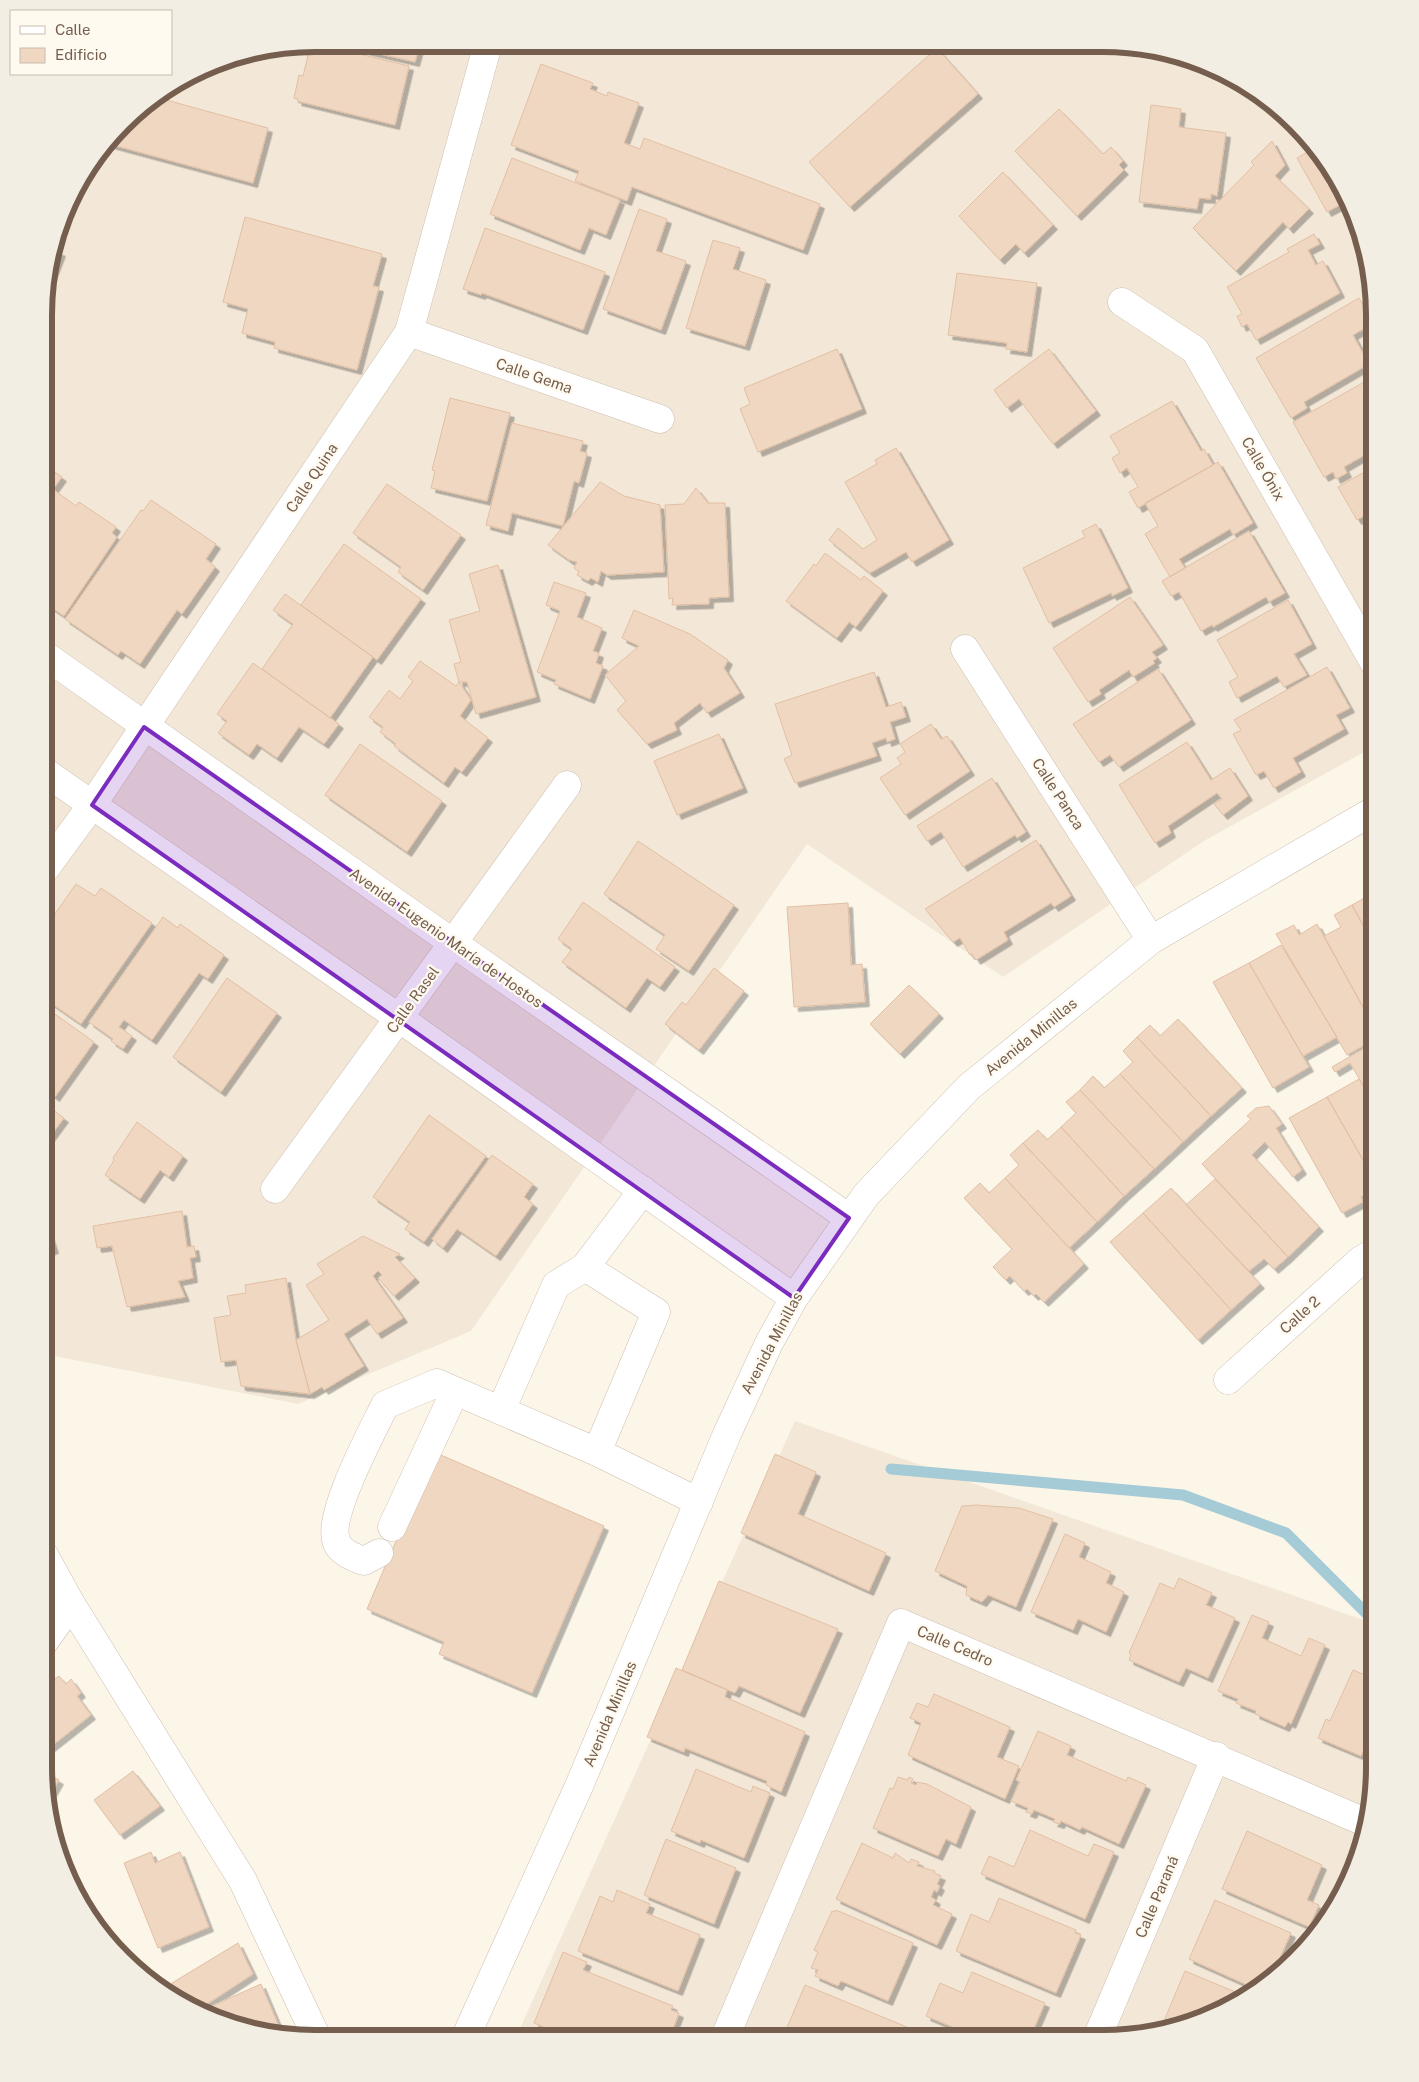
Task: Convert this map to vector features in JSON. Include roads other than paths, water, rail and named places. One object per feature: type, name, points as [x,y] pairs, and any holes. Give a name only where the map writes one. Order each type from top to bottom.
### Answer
[{"type":"street","name":"Calle Quina","points":[[52,859],[92,805],[409,332],[486,52]]},
{"type":"street","name":"Calle Ónix","points":[[1122,302],[1195,350],[1366,648]]},
{"type":"street","name":"Calle Gema","points":[[409,332],[660,419]]},
{"type":"street","name":"Calle Panca","points":[[965,649],[1151,940]]},
{"type":"street","name":"Avenida Eugenio María de Hostos","points":[[52,660],[453,944],[849,1218]]},
{"type":"street","points":[[52,777],[399,1018],[794,1298]]},
{"type":"street","name":"Calle Rasel","points":[[275,1189],[567,785]]},
{"type":"street","name":"Avenida Minillas","points":[[469,2030],[579,1786],[699,1502],[769,1343],[794,1298],[849,1218],[866,1195],[969,1087],[1151,940],[1366,815]]},
{"type":"street","points":[[501,1410],[556,1285],[584,1267],[643,1190]]},
{"type":"street","name":"Calle 2","points":[[1228,1380],[1366,1257]]},
{"type":"street","points":[[584,1267],[656,1312],[597,1452]]},
{"type":"street","points":[[379,1553],[364,1561],[352,1557],[338,1545],[335,1534],[337,1508],[385,1405],[437,1383],[597,1452],[699,1502]]},
{"type":"street","points":[[392,1527],[455,1391]]},
{"type":"street","points":[[52,1570],[243,1882],[313,2030]]},
{"type":"street","points":[[52,1631],[71,1604]]},
{"type":"street","name":"Calle Cedro","points":[[729,2030],[901,1623],[1361,1819]]},
{"type":"street","name":"Calle Paraná","points":[[1100,2030],[1216,1756]]},
{"type":"waterway","points":[[891,1469],[1183,1495],[1286,1533],[1366,1613]]}]
